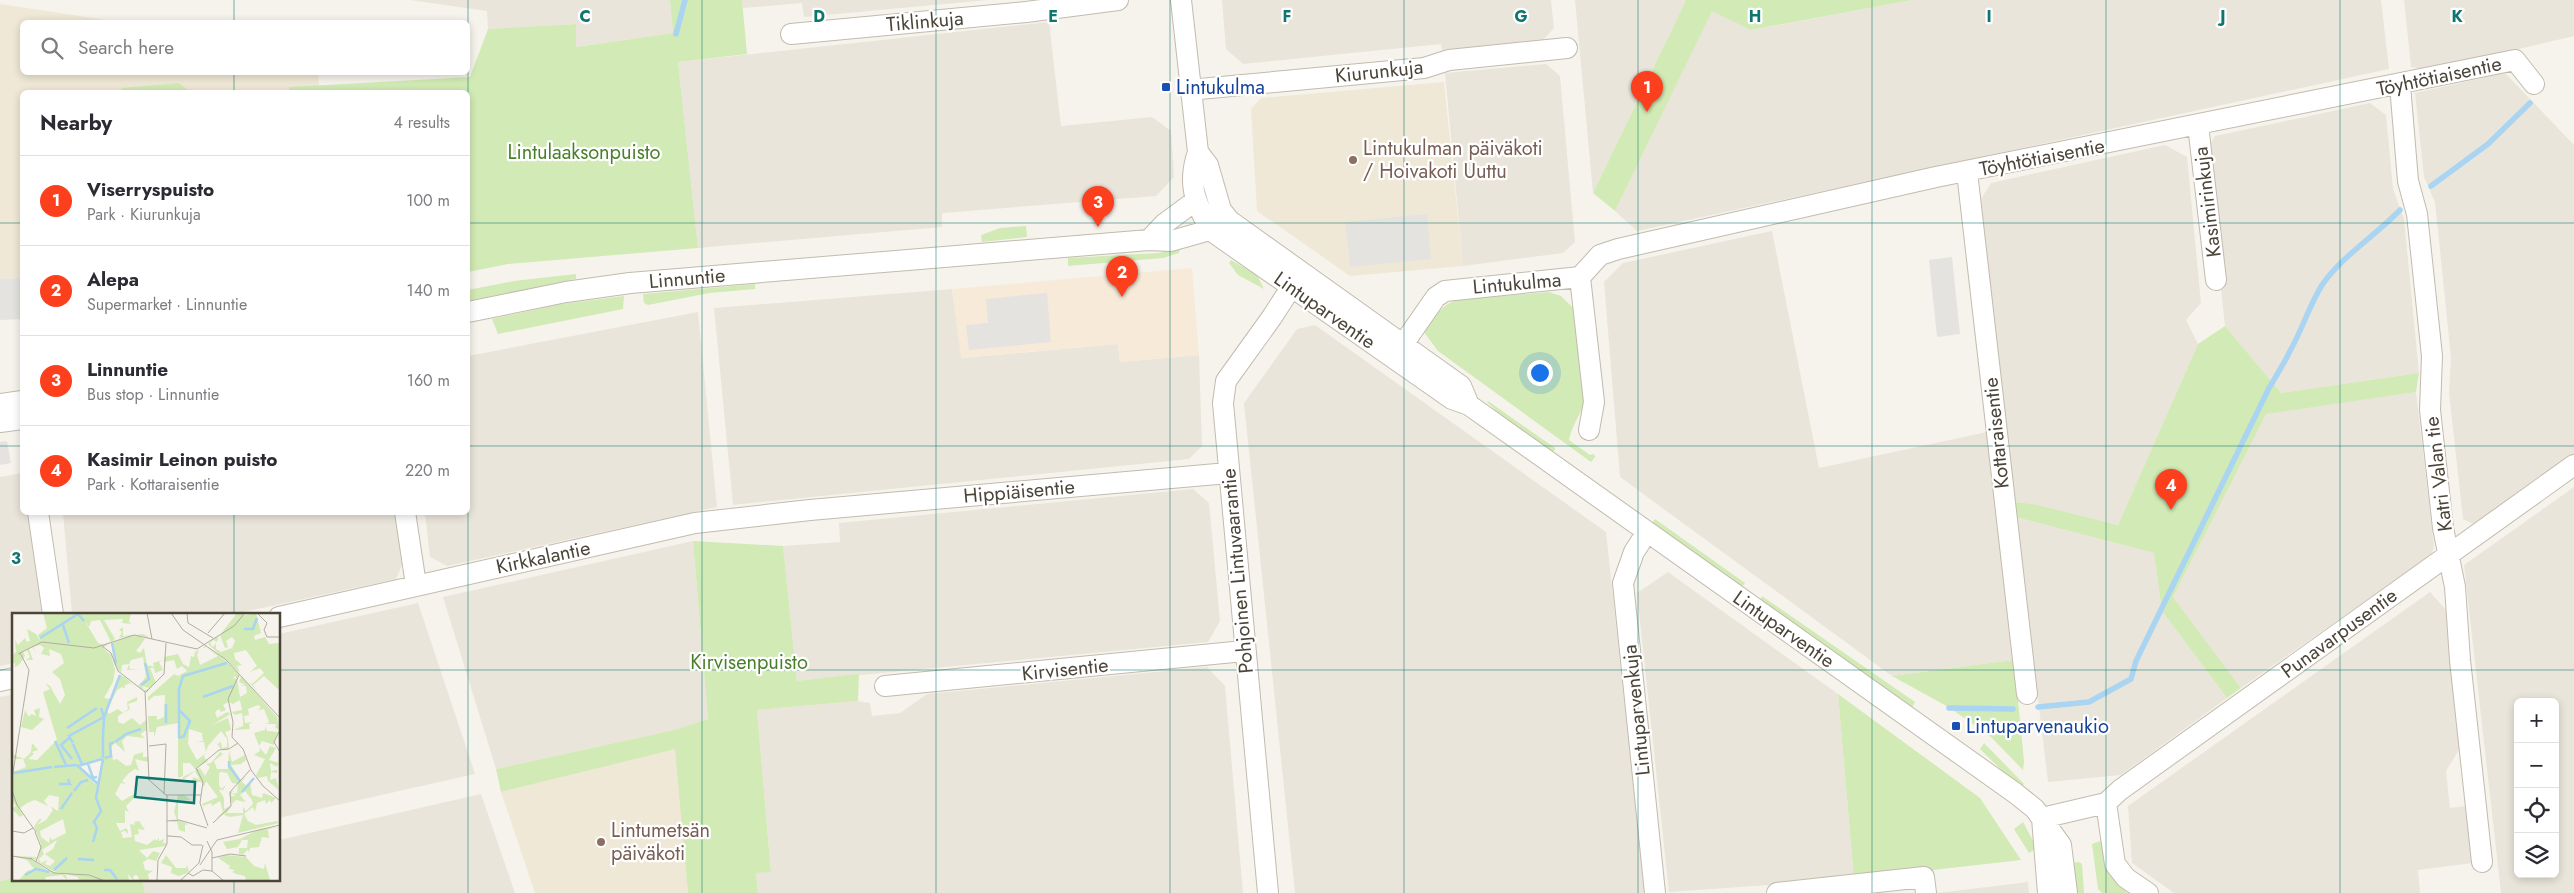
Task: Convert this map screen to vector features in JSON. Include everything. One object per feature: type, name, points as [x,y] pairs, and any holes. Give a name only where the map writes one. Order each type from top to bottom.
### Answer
[{"type":"street","name":"Tiklinkuja","points":[[791,34],[1026,12],[1118,0]]},
{"type":"street","points":[[1181,0],[1189,90],[1198,152],[1192,169],[1195,201]]},
{"type":"street","name":"Kiurunkuja","points":[[1189,90],[1424,68],[1449,60],[1567,48]]},
{"type":"street","name":"Töyhtötiaisentie","points":[[1580,278],[1600,255],[1618,249],[1782,210],[2400,85],[2514,60],[2534,84]]},
{"type":"street","name":"Katri Valan tie","points":[[2400,85],[2408,181],[2417,214],[2432,356],[2430,410],[2443,528],[2449,554],[2482,862]]},
{"type":"street","name":"Kasimirinkuja","points":[[2198,125],[2216,280]]},
{"type":"street","points":[[1198,152],[1208,165],[1221,210],[1210,230]]},
{"type":"street","name":"Kottaraisentie","points":[[1967,172],[2027,694]]},
{"type":"street","points":[[1195,201],[1221,210]]},
{"type":"street","points":[[1149,240],[1164,224],[1195,201]]},
{"type":"street","name":"Lintuparventie","points":[[1195,201],[1210,230],[1296,279],[1399,351],[1461,386],[1469,404],[2015,793],[2042,818],[2061,845],[2067,893]]},
{"type":"street","name":"Lintuparventie","points":[[1221,210],[1296,279]]},
{"type":"street","name":"Linnuntie","points":[[470,312],[566,292],[630,283],[1149,240],[1172,241],[1210,230]]},
{"type":"street","name":"Lintukulma","points":[[1399,351],[1436,297],[1444,291],[1580,278],[1594,402],[1589,430]]},
{"type":"street","name":"Pohjoinen Lintuvaarantie","points":[[1268,893],[1244,651],[1223,403],[1226,380],[1296,279]]},
{"type":"street","points":[[0,404],[20,402]]},
{"type":"street","points":[[0,422],[20,419]]},
{"type":"street","name":"Punavarpusentie","points":[[2106,803],[2120,790],[2574,465]]},
{"type":"street","name":"Hippiäisentie","points":[[810,510],[1228,473]]},
{"type":"street","name":"Kirkkalantie","points":[[280,617],[695,523],[810,510]]},
{"type":"street","points":[[38,515],[53,613]]},
{"type":"street","points":[[405,515],[416,585]]},
{"type":"street","name":"Lintuparvenkuja","points":[[1647,532],[1634,552],[1623,583],[1655,893]]},
{"type":"street","name":"Kirvisentie","points":[[884,686],[1244,651]]},
{"type":"street","points":[[2048,893],[2042,818],[2106,803],[2115,864],[2126,878],[2148,893]]},
{"type":"street","points":[[1777,893],[1924,878],[1926,893]]},
{"type":"shaded area","points":[[410,0],[670,0],[673,33],[575,47],[576,24],[488,29],[487,11]]},
{"type":"shaded area","points":[[742,0],[988,0],[804,17],[802,3],[743,8]]},
{"type":"shaded area","points":[[1222,0],[1551,0],[1554,28],[1543,40],[1442,50],[1441,44],[1243,64],[1226,49]]},
{"type":"shaded area","points":[[1575,0],[1686,0],[1593,193]]},
{"type":"shaded area","points":[[1912,0],[2381,0],[2389,69],[1637,231],[1615,211],[1712,10],[1752,30]]},
{"type":"shaded area","points":[[2404,0],[2574,0],[2574,36],[2430,70],[2411,67]]},
{"type":"shaded area","points":[[0,4],[107,20],[20,20],[20,75],[318,75],[319,86],[289,87],[289,90],[20,90],[20,278],[0,279]]},
{"type":"shaded area","points":[[1049,22],[1061,126],[1152,117],[1171,131],[1174,177],[1156,196],[942,213],[942,227],[698,248],[678,62]]},
{"type":"shaded area","points":[[1546,64],[1560,76],[1575,242],[1563,253],[1463,266],[1445,73]]},
{"type":"shaded area","points":[[2505,73],[2574,145],[2574,454],[2473,524],[2463,519],[2449,392],[2451,358],[2435,202],[2424,177],[2415,93]]},
{"type":"shaded area","name":"Lintukulman päiväkoti / Hoivakoti Uuttu","points":[[1444,82],[1463,266],[1350,276],[1257,211],[1251,109],[1261,98]]},
{"type":"shaded area","points":[[2370,103],[2386,115],[2393,189],[2404,219],[2419,373],[2281,393],[2225,326],[2206,150],[2215,136]]},
{"type":"shaded area","points":[[2165,145],[2187,157],[2201,303],[2186,320],[2198,344],[2118,525],[2034,504],[2014,502],[1981,199],[1991,183]]},
{"type":"shaded area","points":[[1427,214],[1431,259],[1350,267],[1345,222]]},
{"type":"shaded area","points":[[1772,231],[1819,468],[1987,432],[2014,660],[1892,676],[1620,477],[1604,282],[1623,263]]},
{"type":"shaded area","points":[[1952,257],[1960,334],[1937,337],[1929,260]]},
{"type":"shaded area","points":[[1192,268],[1199,355],[1120,362],[1118,344],[961,358],[952,289]]},
{"type":"shaded area","points":[[20,278],[20,319],[0,320],[0,279]]},
{"type":"shaded area","points":[[952,289],[962,358],[1118,344],[1120,362],[1199,355],[1202,446],[1189,459],[733,505],[714,308]]},
{"type":"shaded area","points":[[1047,293],[1051,342],[969,350],[966,325],[988,323],[986,299]]},
{"type":"shaded area","points":[[698,312],[717,507],[447,566],[430,557],[425,515],[470,515],[470,356]]},
{"type":"shaded area","points":[[1315,325],[1606,532],[1645,893],[1295,893],[1244,403],[1297,329]]},
{"type":"shaded area","points":[[2416,392],[2434,547],[2431,555],[2241,688],[2173,597],[2266,413]]},
{"type":"shaded area","points":[[7,441],[11,463],[0,465],[0,442]]},
{"type":"shaded area","points":[[20,473],[20,515],[28,515],[42,613],[12,613],[12,663],[0,666],[0,477]]},
{"type":"shaded area","points":[[2574,487],[2574,893],[2501,893],[2464,565]]},
{"type":"shaded area","points":[[1193,489],[1209,503],[1220,621],[1208,642],[797,681],[783,546],[840,542],[839,523]]},
{"type":"shaded area","points":[[63,515],[395,515],[402,565],[396,579],[239,613],[72,613]]},
{"type":"shaded area","points":[[2016,517],[2154,553],[2162,611],[2227,698],[2121,775],[2048,782]]},
{"type":"shaded area","points":[[693,541],[708,719],[674,730],[496,769],[443,597]]},
{"type":"shaded area","points":[[1668,572],[1838,694],[1854,879],[1669,892],[1637,593]]},
{"type":"shaded area","points":[[2430,592],[2447,611],[2460,748],[2446,771],[2450,808],[2466,806],[2472,863],[2418,870],[2420,893],[2174,893],[2132,863],[2128,806]]},
{"type":"shaded area","points":[[418,603],[475,774],[280,818],[280,634]]},
{"type":"shaded area","points":[[1207,667],[1225,686],[1243,893],[758,893],[756,873],[771,871],[757,710],[858,701],[870,703],[872,716],[900,713],[927,694]]},
{"type":"shaded area","points":[[12,694],[12,878],[0,881],[0,697]]},
{"type":"shaded area","name":"Lintumetsän päiväkoti","points":[[676,748],[688,893],[535,893],[501,792]]},
{"type":"shaded area","points":[[481,794],[515,893],[145,893],[142,880],[280,880],[280,840]]},
{"type":"shaded area","points":[[2028,882],[2029,893],[1937,893]]},
{"type":"green space","name":"Lintulaaksonpuisto","points":[[670,0],[742,0],[747,54],[678,62],[698,248],[508,264],[470,272],[470,90],[289,90],[289,87],[470,77],[488,29],[576,24],[576,47],[673,33]]},
{"type":"green space","points":[[1686,0],[1912,0],[1751,30],[1712,11],[1615,211],[1593,193]]},
{"type":"green space","points":[[179,83],[188,90],[122,90],[122,88]]},
{"type":"green space","points":[[1026,226],[1027,237],[982,242],[981,235],[1000,228]]},
{"type":"green space","points":[[1180,248],[1179,253],[1163,258],[1068,266],[1068,258],[1159,253]]},
{"type":"green space","points":[[1231,260],[1257,275],[1264,289],[1238,275],[1229,263]]},
{"type":"green space","points":[[576,274],[576,279],[470,301],[470,290],[514,281]]},
{"type":"green space","points":[[755,284],[755,289],[709,293],[648,305],[644,303],[643,294]]},
{"type":"green space","points":[[1549,292],[1561,296],[1577,312],[1586,398],[1569,440],[1590,455],[1594,454],[1595,457],[1591,462],[1438,351],[1424,332],[1434,317],[1446,305],[1457,300]]},
{"type":"green space","points":[[624,296],[623,309],[498,334],[492,319],[561,304]]},
{"type":"green space","points":[[2225,326],[2281,393],[2419,373],[2416,392],[2266,414],[2173,597],[2241,688],[2227,698],[2162,611],[2154,553],[2016,517],[2014,502],[2034,504],[2118,525],[2198,344]]},
{"type":"green space","points":[[1488,401],[1555,448],[1555,450],[1550,453],[1509,423]]},
{"type":"green space","points":[[1655,519],[1745,583],[1742,587],[1650,526]]},
{"type":"green space","name":"Kirvisenpuisto","points":[[693,541],[783,546],[797,681],[859,674],[858,701],[757,710],[771,872],[756,873],[758,893],[688,893],[675,749],[501,792],[496,769],[674,730],[708,719]]},
{"type":"green space","points":[[1762,596],[1915,702],[1911,710],[1759,604]]},
{"type":"green space","points":[[2014,660],[2024,761],[2023,770],[1991,737],[1950,708],[1892,676]]},
{"type":"green space","points":[[1838,694],[1980,798],[2021,860],[1854,879]]},
{"type":"green space","points":[[1984,743],[2024,784],[2021,789],[1980,749]]},
{"type":"green space","points":[[2023,822],[2037,848],[2029,853],[2014,829]]},
{"type":"green space","points":[[2103,840],[2112,876],[2127,893],[2102,893],[2098,889],[2092,844]]},
{"type":"green space","points":[[2079,862],[2082,864],[2084,893],[2074,893],[2070,863]]},
{"type":"green space","points":[[12,878],[12,880],[142,880],[145,893],[0,893],[0,881]]},
{"type":"waterway","points":[[676,34],[685,0]]},
{"type":"waterway","points":[[2431,186],[2488,144],[2530,103]]},
{"type":"waterway","points":[[2038,707],[2089,702],[2131,679],[2136,661],[2317,293],[2339,265],[2400,210]]},
{"type":"waterway","points":[[1949,708],[2013,709]]},
{"type":"place","name":"Lintukulma","points":[[1166,87]]},
{"type":"place","name":"Viserryspuisto","points":[[1647,112]]},
{"type":"place","name":"Lintukulman päiväkoti / Hoivakoti Uuttu","points":[[1353,160]]},
{"type":"place","name":"Linnuntie","points":[[1098,227]]},
{"type":"place","name":"Alepa","points":[[1122,297]]},
{"type":"place","name":"Kasimir Leinon puisto","points":[[2171,510]]},
{"type":"place","name":"Lintuparvenaukio","points":[[1956,726]]},
{"type":"place","name":"Lintumetsän päiväkoti","points":[[601,842]]}]
